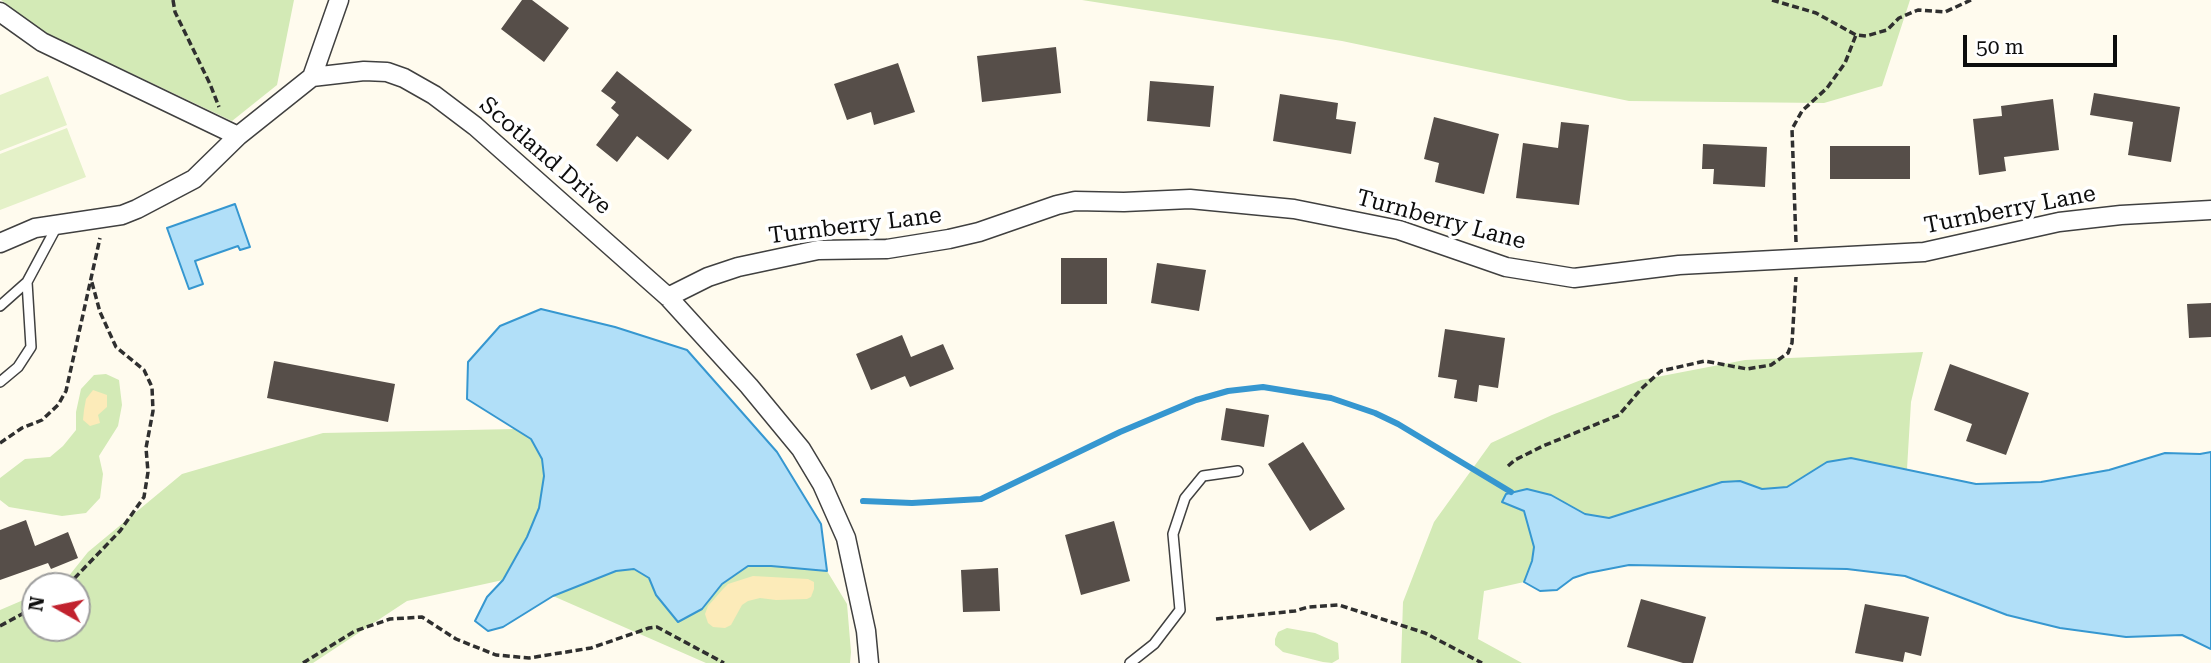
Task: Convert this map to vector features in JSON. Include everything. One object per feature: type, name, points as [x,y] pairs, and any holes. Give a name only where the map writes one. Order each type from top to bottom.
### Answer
[{"type":"street","points":[[0,243],[35,228],[122,215],[194,179],[232,133],[312,77],[340,0]]},
{"type":"street","points":[[0,12],[42,42],[232,133]]},
{"type":"street","name":"Scotland Drive","points":[[312,77],[364,71],[387,72],[435,95],[475,126],[668,297],[771,412],[801,449],[822,484],[846,538],[866,631],[869,663]]},
{"type":"street","name":"Turnberry Lane","points":[[668,297],[708,277],[738,267],[818,250],[887,249],[949,239],[1075,201],[1190,199],[1258,208],[1294,209],[1399,230],[1506,267],[1574,278],[1679,265],[1924,252],[2059,222],[2211,210]]},
{"type":"lane","points":[[0,306],[27,282],[58,225]]},
{"type":"lane","points":[[0,382],[18,367],[31,347],[27,282]]},
{"type":"lane","points":[[1130,663],[1154,645],[1181,610],[1173,534],[1185,498],[1203,476],[1238,471]]},
{"type":"path","points":[[173,0],[175,12],[232,133]]},
{"type":"path","points":[[1772,0],[1816,13],[1856,35],[1866,36],[1887,30],[1899,18],[1918,10],[1945,12],[1971,0]]},
{"type":"path","points":[[1508,466],[1514,460],[1543,446],[1619,415],[1661,371],[1705,361],[1746,369],[1771,365],[1788,353],[1792,343],[1797,259],[1792,129],[1802,111],[1827,88],[1845,63],[1856,35]]},
{"type":"path","points":[[0,443],[22,428],[42,420],[58,405],[66,391],[104,217]]},
{"type":"path","points":[[80,572],[120,531],[144,497],[148,472],[146,448],[153,411],[152,387],[148,378],[144,370],[116,348],[100,312],[91,279]]},
{"type":"path","points":[[1216,619],[1339,605],[1424,633],[1482,663]]},
{"type":"path","points":[[0,626],[21,615]]},
{"type":"path","points":[[303,663],[355,631],[390,619],[422,617],[456,639],[496,655],[529,658],[591,648],[657,627],[724,663]]},
{"type":"green space","points":[[1,0],[294,0],[277,85],[232,121],[44,32]]},
{"type":"green space","points":[[1082,0],[1910,0],[1882,86],[1824,103],[1629,101],[1342,41]]},
{"type":"green space","points":[[48,76],[67,125],[0,151],[0,95]]},
{"type":"green space","points":[[67,128],[86,177],[0,210],[0,154]]},
{"type":"green space","points":[[1923,352],[1911,402],[1907,469],[1850,458],[1827,462],[1787,487],[1762,490],[1740,481],[1722,482],[1609,518],[1585,514],[1551,495],[1511,504],[1524,511],[1529,524],[1534,547],[1532,560],[1524,582],[1484,591],[1478,639],[1522,663],[1401,663],[1403,602],[1434,522],[1491,443],[1552,415],[1641,380],[1745,360]]},
{"type":"green space","points":[[106,374],[119,380],[122,405],[118,426],[99,456],[103,474],[100,498],[86,513],[62,516],[9,507],[0,500],[0,478],[25,459],[50,457],[63,446],[76,430],[76,412],[81,389],[94,375]]},
{"type":"green space","points":[[515,429],[531,439],[542,459],[544,476],[539,508],[527,537],[615,571],[634,569],[649,578],[656,595],[702,609],[722,584],[748,566],[827,571],[847,604],[850,663],[706,663],[553,596],[503,580],[407,601],[313,663],[0,663],[0,610],[21,601],[21,642],[91,642],[91,572],[72,572],[88,552],[182,474],[323,433]]},
{"type":"green space","points":[[1287,628],[1315,633],[1338,643],[1339,659],[1332,663],[1323,662],[1283,652],[1275,645],[1275,639],[1278,632]]},
{"type":"sand","points":[[93,390],[107,395],[107,407],[98,415],[100,423],[90,426],[83,420],[86,399]]},
{"type":"sand","points":[[753,576],[808,579],[814,582],[814,589],[811,597],[807,599],[760,598],[748,601],[742,605],[731,625],[725,628],[713,627],[708,623],[705,614],[708,606],[723,589],[728,584]]},
{"type":"water","points":[[235,204],[250,247],[240,250],[238,246],[195,261],[203,284],[189,289],[167,228]]},
{"type":"water","points":[[541,309],[615,327],[687,350],[777,452],[821,524],[827,571],[748,566],[722,584],[702,609],[678,622],[656,595],[649,578],[634,569],[616,571],[553,596],[503,627],[488,631],[475,621],[487,597],[503,580],[527,537],[539,508],[544,476],[542,459],[531,439],[467,399],[468,362],[500,326]]},
{"type":"water","points":[[2211,452],[2211,649],[2182,635],[2126,637],[2060,628],[2007,615],[1905,576],[1847,569],[1629,565],[1588,573],[1573,578],[1557,590],[1540,591],[1524,582],[1534,547],[1524,511],[1502,502],[1506,494],[1527,489],[1551,495],[1585,514],[1609,518],[1722,482],[1740,481],[1762,489],[1787,487],[1827,462],[1851,458],[1976,484],[2041,482],[2109,470],[2165,453]]},
{"type":"building","points":[[522,0],[532,0],[569,28],[544,62],[501,29]]},
{"type":"building","points":[[1056,47],[1061,93],[982,102],[977,56]]},
{"type":"building","points":[[898,63],[915,112],[874,125],[871,112],[847,120],[834,84]]},
{"type":"building","points":[[617,71],[692,130],[668,160],[637,136],[617,162],[596,145],[619,115],[611,108],[616,102],[601,91]]},
{"type":"building","points":[[1150,81],[1214,86],[1210,127],[1147,121]]},
{"type":"building","points":[[2094,93],[2180,107],[2171,162],[2128,155],[2133,122],[2090,115]]},
{"type":"building","points":[[1280,94],[1338,103],[1336,119],[1356,122],[1351,154],[1273,141]]},
{"type":"building","points":[[2053,99],[2059,150],[2004,157],[2006,171],[1979,175],[1973,119],[2002,116],[2001,106]]},
{"type":"building","points":[[1434,117],[1499,134],[1484,194],[1435,182],[1439,163],[1424,159]]},
{"type":"building","points":[[1561,122],[1589,125],[1579,205],[1516,198],[1523,143],[1558,148]]},
{"type":"building","points":[[1703,144],[1767,147],[1765,187],[1713,184],[1714,169],[1702,169]]},
{"type":"building","points":[[1830,146],[1910,146],[1910,179],[1830,179]]},
{"type":"building","points":[[1061,258],[1107,258],[1107,304],[1061,304]]},
{"type":"building","points":[[1157,263],[1206,270],[1199,311],[1151,303]]},
{"type":"building","points":[[2211,303],[2211,337],[2189,338],[2187,304]]},
{"type":"building","points":[[1445,329],[1505,338],[1498,388],[1479,385],[1477,402],[1454,398],[1457,380],[1438,377]]},
{"type":"building","points":[[902,335],[911,357],[943,344],[954,369],[910,387],[905,376],[871,390],[856,354]]},
{"type":"building","points":[[274,361],[395,384],[388,422],[267,398]]},
{"type":"building","points":[[1950,364],[2029,393],[2006,455],[1966,441],[1972,424],[1934,410]]},
{"type":"building","points":[[1226,408],[1269,415],[1264,447],[1221,440]]},
{"type":"building","points":[[1303,442],[1345,509],[1310,531],[1268,464]]},
{"type":"building","points":[[26,520],[35,546],[68,532],[78,558],[51,569],[48,563],[0,580],[0,530]]},
{"type":"building","points":[[1114,521],[1130,581],[1081,595],[1065,535]]},
{"type":"building","points":[[998,568],[1000,611],[963,612],[961,570]]},
{"type":"building","points":[[1641,599],[1706,617],[1693,663],[1683,663],[1627,647]]},
{"type":"building","points":[[1865,604],[1929,617],[1921,656],[1905,652],[1903,662],[1855,653]]},
{"type":"waterway","points":[[863,501],[912,503],[981,499],[1120,432],[1196,400],[1228,391],[1263,387],[1331,398],[1375,413],[1511,492]]}]
